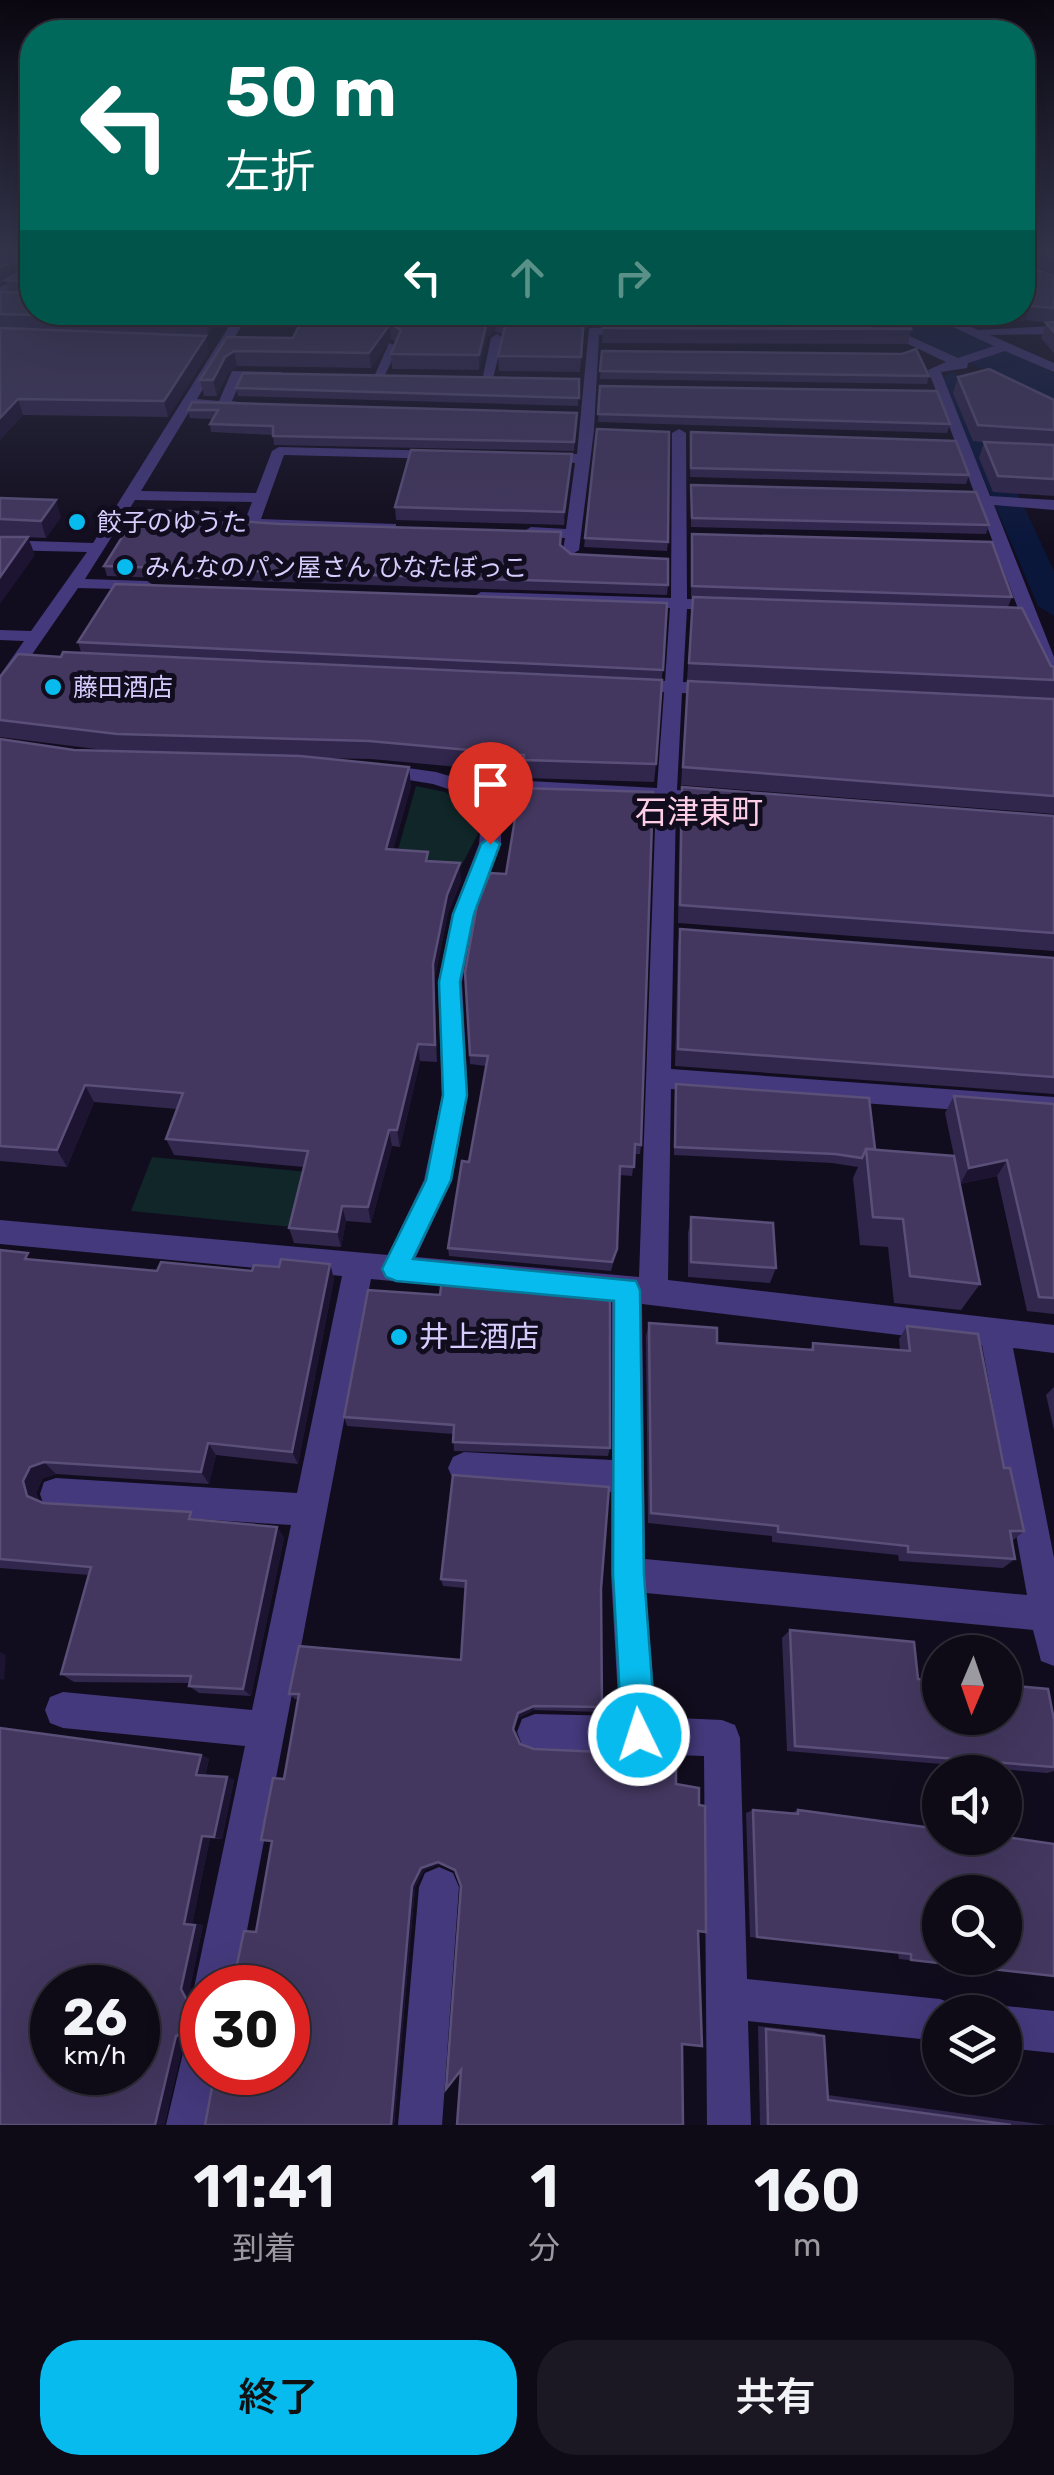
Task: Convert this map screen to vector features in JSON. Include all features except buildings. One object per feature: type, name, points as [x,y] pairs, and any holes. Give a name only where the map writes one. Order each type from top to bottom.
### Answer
[{"type":"street","points":[[0,688],[32,658],[36,636],[98,548],[223,348]]},
{"type":"street","points":[[378,376],[392,348]]},
{"type":"street","points":[[487,378],[494,348]]},
{"type":"street","points":[[900,354],[924,348]]},
{"type":"street","points":[[925,348],[961,363]]},
{"type":"street","points":[[1000,348],[934,370],[974,448],[986,497],[1054,680]]},
{"type":"street","points":[[1006,348],[1054,368]]},
{"type":"street","points":[[589,556],[572,555],[571,534],[588,422],[591,351],[610,351]]},
{"type":"street","points":[[208,373],[290,375]]},
{"type":"street","points":[[225,402],[237,374]]},
{"type":"street","points":[[360,376],[396,377]]},
{"type":"street","points":[[468,378],[504,378]]},
{"type":"street","points":[[571,380],[606,387]]},
{"type":"street","points":[[924,391],[944,392]]},
{"type":"street","points":[[190,404],[225,402],[279,408]]},
{"type":"street","points":[[568,414],[606,431]]},
{"type":"street","points":[[639,1735],[628,1574],[628,1476],[671,934],[666,796],[679,603],[668,559],[689,535],[688,485],[679,433]]},
{"type":"street","points":[[946,442],[974,448]]},
{"type":"street","points":[[412,528],[252,522],[280,450],[470,456]]},
{"type":"street","points":[[526,457],[584,458]]},
{"type":"street","points":[[965,493],[1017,503],[1054,504]]},
{"type":"street","points":[[132,495],[262,498]]},
{"type":"street","points":[[511,532],[571,534]]},
{"type":"street","points":[[985,544],[1004,545]]},
{"type":"street","points":[[0,545],[98,548]]},
{"type":"street","points":[[72,584],[170,587]]},
{"type":"street","points":[[464,596],[738,606]]},
{"type":"street","points":[[1010,616],[1030,617]]},
{"type":"street","points":[[0,634],[36,636]]},
{"type":"street","points":[[616,684],[735,690]]},
{"type":"street","points":[[352,769],[436,778],[482,793],[529,787],[599,788],[743,802]]},
{"type":"street","points":[[396,1269],[438,1180],[455,1095],[450,982],[464,914],[490,844],[491,822],[482,793]]},
{"type":"street","points":[[658,1078],[1054,1107]]},
{"type":"street","points":[[0,1232],[640,1291],[1054,1339]]},
{"type":"street","points":[[220,1965],[358,1266]]},
{"type":"street","points":[[628,1574],[1052,1626],[995,1332]]},
{"type":"street","points":[[464,1468],[628,1476]]},
{"type":"street","points":[[56,1494],[310,1510]]},
{"type":"street","points":[[63,1710],[266,1730]]},
{"type":"street","points":[[535,1732],[722,1738],[729,2125]]},
{"type":"street","points":[[420,2125],[439,1887]]},
{"type":"street","points":[[727,1998],[922,2018]]},
{"type":"street","points":[[1022,2029],[1054,2032]]},
{"type":"street","points":[[188,2125],[194,2095]]},
{"type":"green space","points":[[416,786],[445,792],[474,811],[478,834],[460,868],[394,864]]},
{"type":"green space","points":[[152,1157],[308,1172],[292,1227],[131,1211]]},
{"type":"waterway","points":[[968,348],[1054,389]]},
{"type":"waterway","points":[[953,379],[1054,606]]},
{"type":"place","name":"餃子のゆうた","points":[[77,522]]},
{"type":"place","name":"みんなのパン屋さん ひなたぼっこ","points":[[125,567]]},
{"type":"place","name":"藤田酒店","points":[[53,687]]},
{"type":"place","name":"井上酒店","points":[[399,1337]]},
{"type":"district","name":"石津東町","points":[[699,812]]},
{"type":"route","points":[[490,844],[464,914],[450,982],[455,1095],[438,1180],[396,1269],[627,1290],[628,1574],[639,1735]]}]
